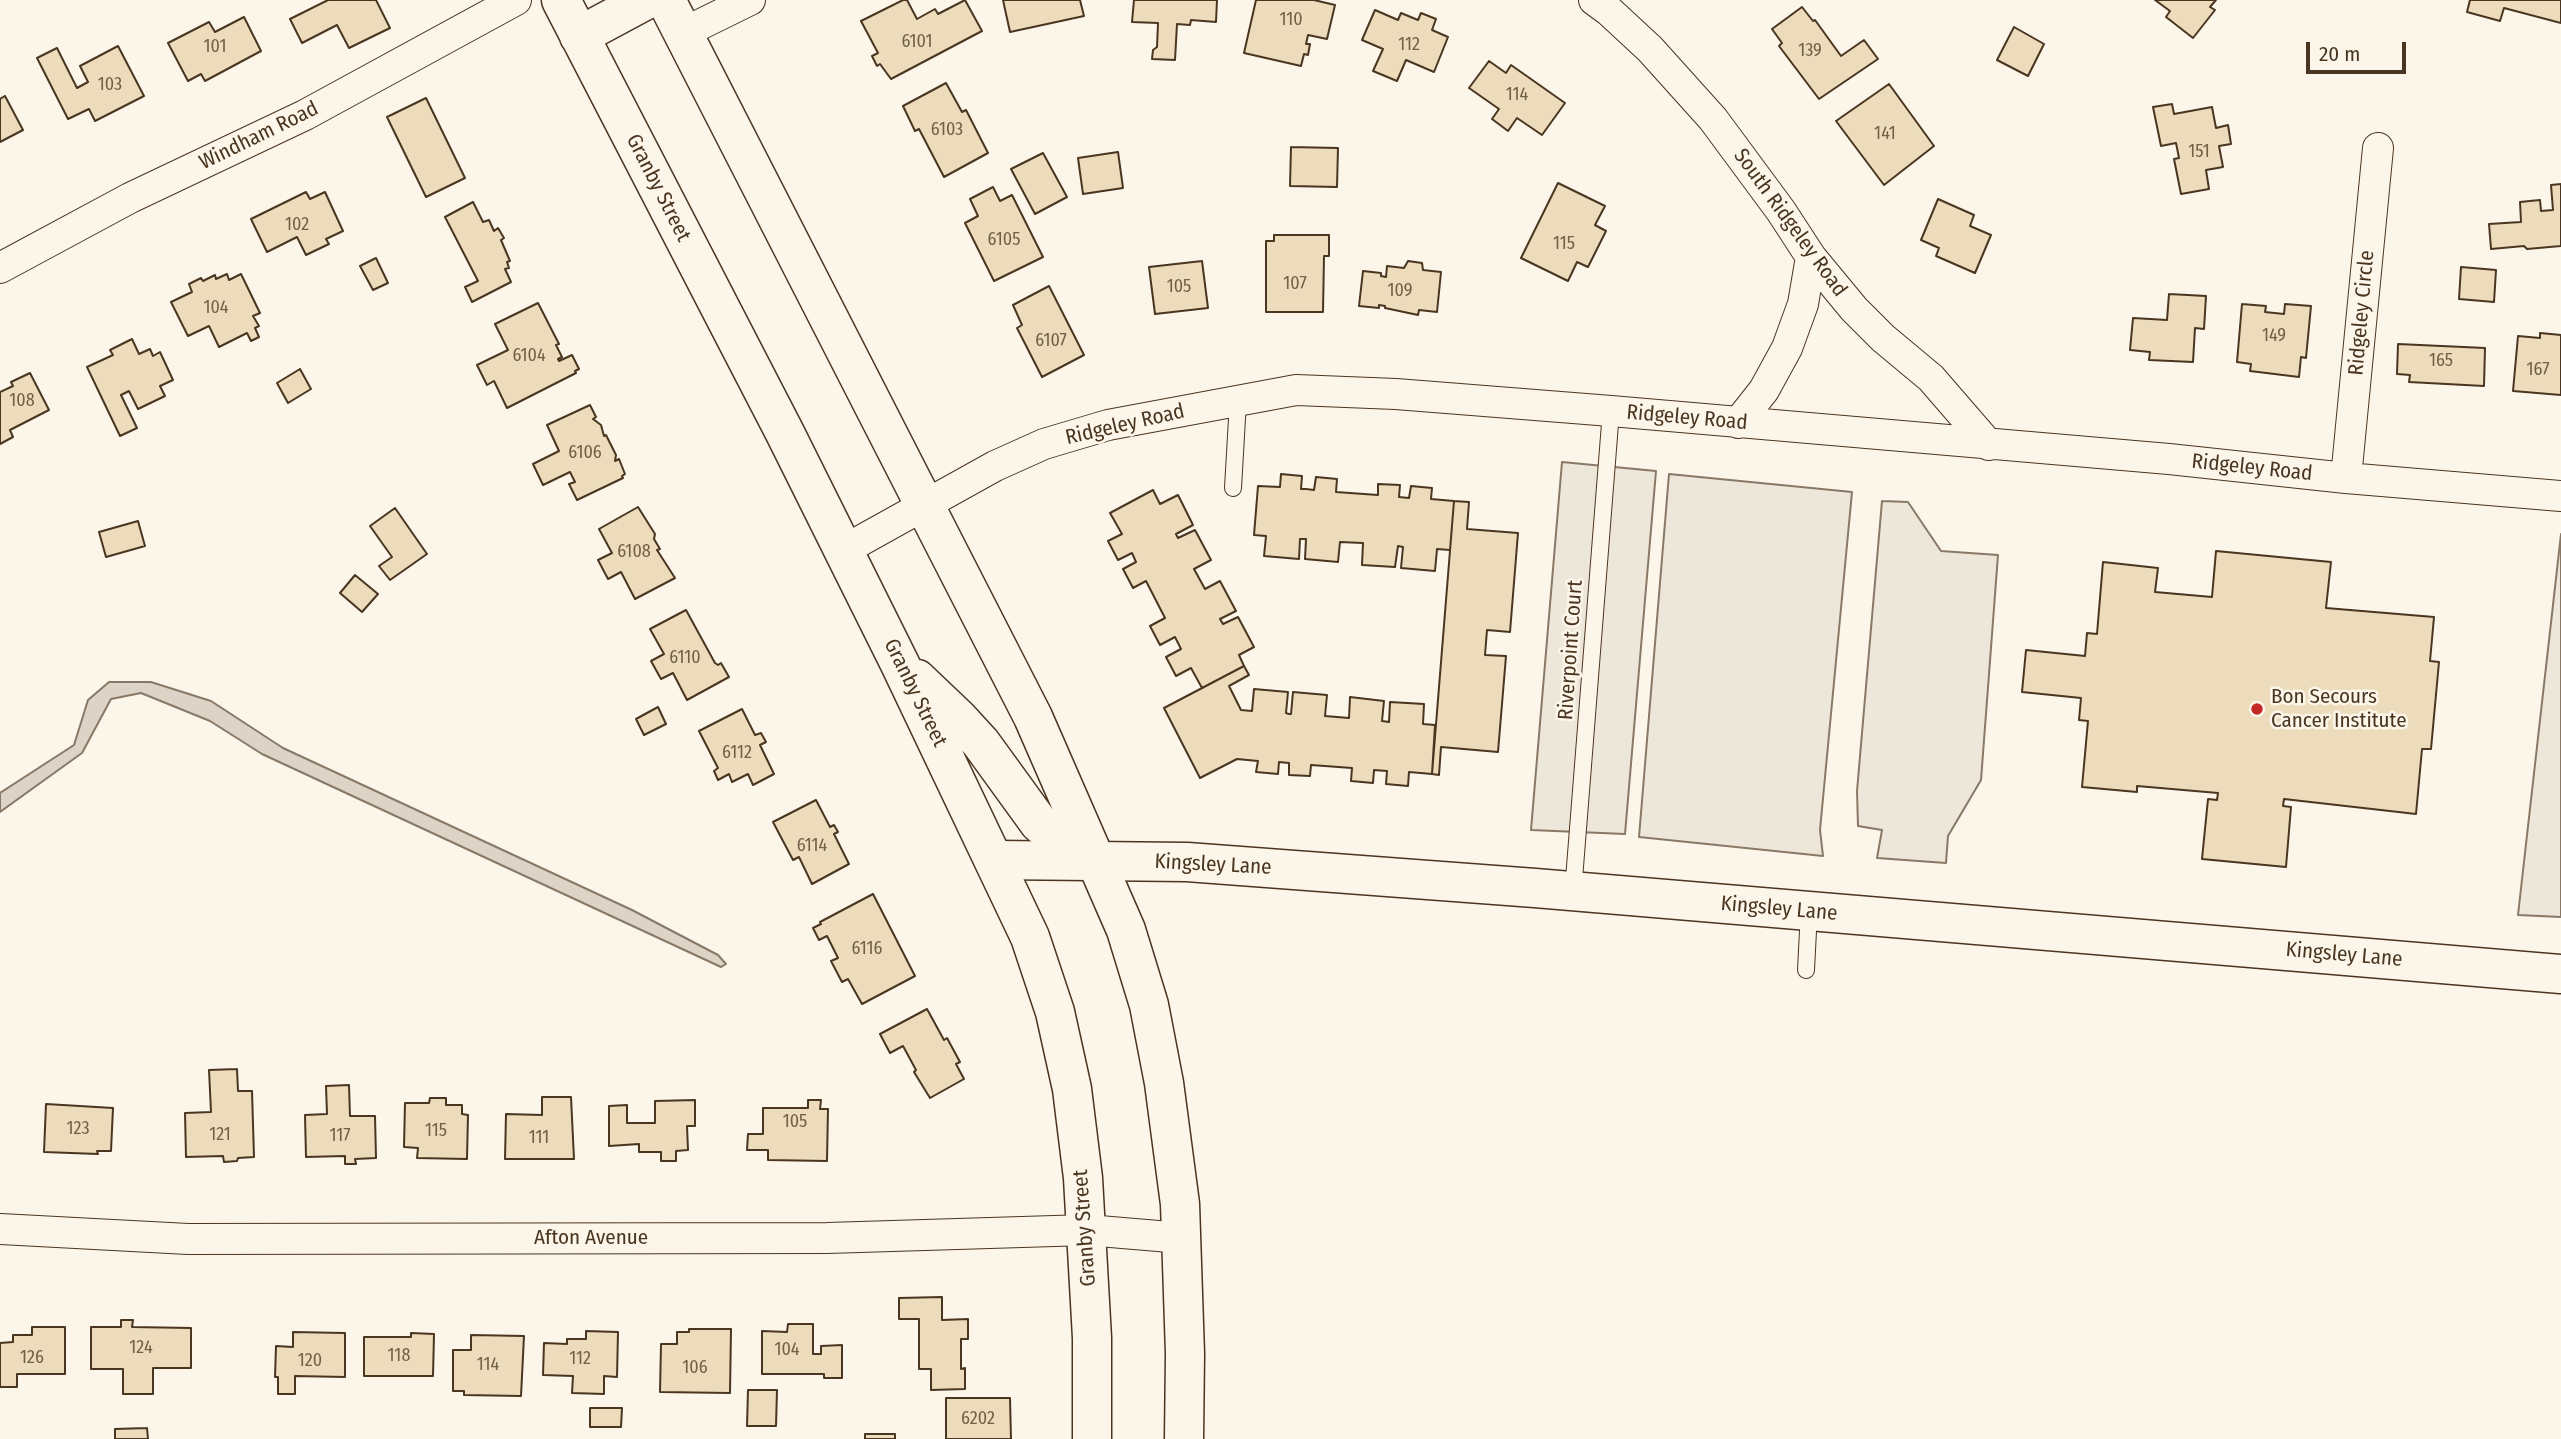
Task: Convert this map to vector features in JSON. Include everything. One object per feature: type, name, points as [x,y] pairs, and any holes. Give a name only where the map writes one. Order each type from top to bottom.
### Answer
[{"type":"main road","name":"Granby Street","points":[[561,0],[844,550],[1030,937],[1055,1012],[1072,1088],[1087,1230],[1092,1338],[1092,1439]]},
{"type":"main road","points":[[579,36],[646,0]]},
{"type":"main road","points":[[674,17],[1033,717],[1126,930],[1149,1005],[1164,1083],[1182,1238],[1184,1439]]},
{"type":"main road","points":[[901,664],[974,735],[1039,823],[1060,841],[1097,861]]},
{"type":"main road","name":"Kingsley Lane","points":[[995,860],[1187,862],[2561,974]]},
{"type":"street","name":"Windham Road","points":[[0,268],[130,198],[305,115],[516,0]]},
{"type":"street","points":[[674,17],[750,0]]},
{"type":"street","name":"South Ridgeley Road","points":[[1594,0],[1650,49],[1713,119],[1781,211],[1811,257],[1854,309],[1883,338],[1931,378],[1989,445]]},
{"type":"street","name":"Ridgeley Circle","points":[[2346,478],[2378,148]]},
{"type":"street","points":[[1738,423],[1763,390],[1787,348],[1803,304],[1811,257]]},
{"type":"street","name":"Ridgeley Road","points":[[844,550],[995,466],[1044,444],[1108,425],[1296,390],[1396,394],[1611,411],[2561,496]]},
{"type":"street","name":"Afton Avenue","points":[[0,1229],[188,1240],[827,1238],[1087,1230],[1182,1238]]},
{"type":"lane","points":[[1233,488],[1238,401]]},
{"type":"lane","name":"Riverpoint Court","points":[[1573,892],[1611,411]]},
{"type":"lane","points":[[1806,970],[1809,911]]},
{"type":"shaded area","points":[[1562,462],[1656,471],[1625,834],[1531,830]]},
{"type":"shaded area","points":[[1669,474],[1852,492],[1820,830],[1823,856],[1639,837]]},
{"type":"shaded area","points":[[1882,501],[1908,502],[1941,551],[1998,555],[1981,780],[1948,836],[1946,863],[1877,858],[1882,830],[1858,826],[1857,791]]},
{"type":"shaded area","points":[[2561,534],[2561,917],[2518,915]]},
{"type":"shaded area","points":[[109,682],[151,682],[211,701],[283,748],[632,910],[718,955],[726,964],[721,967],[262,754],[210,721],[141,693],[111,699],[82,753],[0,812],[0,793],[74,745],[88,700]]},
{"type":"building","points":[[328,0],[376,0],[390,28],[349,48],[337,25],[302,43],[290,19]]},
{"type":"building","points":[[907,0],[917,19],[935,9],[938,14],[965,0],[982,31],[891,79],[880,64],[877,66],[872,56],[878,53],[861,21]]},
{"type":"building","points":[[1003,0],[1080,0],[1084,16],[1010,32]]},
{"type":"building","points":[[1134,0],[1217,0],[1216,22],[1191,20],[1190,25],[1177,24],[1175,60],[1152,59],[1153,50],[1157,47],[1158,23],[1132,22]]},
{"type":"building","points":[[1256,0],[1314,0],[1335,5],[1327,39],[1308,35],[1308,55],[1304,54],[1301,66],[1244,53]]},
{"type":"building","points":[[2155,0],[2216,0],[2210,7],[2215,10],[2193,38],[2166,17],[2170,11]]},
{"type":"building","points":[[2470,0],[2561,0],[2561,23],[2504,8],[2500,21],[2467,12]]},
{"type":"building","points":[[1802,7],[1841,56],[1864,40],[1878,59],[1819,99],[1779,46],[1782,43],[1772,29]]},
{"type":"building","points":[[1375,10],[1398,20],[1401,13],[1418,20],[1421,13],[1436,19],[1432,30],[1448,37],[1434,72],[1406,60],[1397,81],[1373,71],[1383,49],[1362,40]]},
{"type":"building","points":[[244,17],[261,51],[205,81],[201,74],[188,81],[168,43],[209,22],[215,32]]},
{"type":"building","points":[[2014,27],[2044,44],[2028,76],[1997,60]]},
{"type":"building","points":[[118,46],[144,96],[95,121],[89,109],[68,119],[37,58],[57,48],[77,88],[88,82],[80,66]]},
{"type":"building","points":[[1489,61],[1506,73],[1511,65],[1565,103],[1542,135],[1517,118],[1508,131],[1492,119],[1499,109],[1469,88]]},
{"type":"building","points":[[946,83],[962,112],[966,110],[988,153],[944,177],[919,129],[915,131],[903,106]]},
{"type":"building","points":[[1889,84],[1934,146],[1884,185],[1836,121]]},
{"type":"building","points":[[5,96],[23,130],[0,142],[0,99]]},
{"type":"building","points":[[426,98],[465,178],[426,197],[387,117]]},
{"type":"building","points":[[2172,104],[2174,114],[2212,107],[2216,128],[2228,125],[2231,144],[2219,146],[2223,167],[2206,170],[2209,189],[2181,194],[2174,159],[2179,158],[2176,143],[2161,146],[2153,107]]},
{"type":"building","points":[[1291,147],[1338,148],[1337,187],[1290,186]]},
{"type":"building","points":[[1118,152],[1123,188],[1083,194],[1078,158]]},
{"type":"building","points":[[1043,153],[1067,197],[1035,214],[1011,169]]},
{"type":"building","points":[[1558,183],[1605,206],[1595,225],[1606,231],[1588,267],[1577,262],[1568,281],[1521,258]]},
{"type":"building","points":[[2561,184],[2561,246],[2491,249],[2489,224],[2521,222],[2520,202],[2540,200],[2541,211],[2553,210],[2551,185]]},
{"type":"building","points":[[993,187],[1000,201],[1012,195],[1043,257],[994,281],[965,223],[978,216],[970,199]]},
{"type":"building","points":[[306,192],[310,199],[325,192],[343,231],[326,239],[329,244],[306,255],[297,237],[267,252],[251,219]]},
{"type":"building","points":[[1938,199],[1974,215],[1970,226],[1991,235],[1975,273],[1936,256],[1939,248],[1921,240]]},
{"type":"building","points":[[473,202],[483,222],[489,220],[494,231],[498,228],[504,238],[501,240],[510,261],[507,262],[509,268],[505,269],[511,282],[472,302],[465,287],[478,281],[445,217]]},
{"type":"building","points":[[1274,235],[1329,235],[1329,256],[1324,256],[1323,312],[1266,312],[1266,241],[1274,241]]},
{"type":"building","points":[[376,258],[388,283],[373,290],[360,266]]},
{"type":"building","points":[[1202,261],[1208,308],[1155,314],[1149,267]]},
{"type":"building","points":[[1408,261],[1422,263],[1423,270],[1441,272],[1437,312],[1419,310],[1418,315],[1379,305],[1379,308],[1359,306],[1363,271],[1381,273],[1381,276],[1386,277],[1387,266],[1404,268]]},
{"type":"building","points":[[2461,267],[2496,270],[2494,302],[2459,299]]},
{"type":"building","points":[[227,274],[229,280],[241,274],[260,313],[253,316],[259,326],[255,328],[259,337],[251,341],[247,333],[219,347],[209,326],[188,336],[171,302],[192,292],[189,284],[201,278],[203,281],[215,275],[216,279]]},
{"type":"building","points":[[1049,286],[1084,355],[1042,377],[1017,328],[1022,325],[1013,305]]},
{"type":"building","points":[[2169,294],[2206,296],[2204,329],[2195,328],[2193,362],[2149,360],[2150,352],[2130,350],[2133,318],[2167,320]]},
{"type":"building","points":[[538,303],[559,344],[556,345],[562,357],[559,361],[572,355],[579,369],[507,408],[494,381],[487,385],[477,365],[508,350],[495,324]]},
{"type":"building","points":[[2242,304],[2266,306],[2265,312],[2284,314],[2285,304],[2311,306],[2306,358],[2301,357],[2299,377],[2250,371],[2251,364],[2237,362]]},
{"type":"building","points":[[2540,333],[2561,335],[2561,395],[2513,391],[2518,336],[2540,338]]},
{"type":"building","points":[[132,339],[139,354],[150,349],[153,356],[160,352],[173,380],[160,386],[165,396],[138,409],[129,391],[121,395],[137,428],[120,436],[87,367],[113,355],[110,350]]},
{"type":"building","points":[[2398,344],[2485,348],[2484,386],[2409,382],[2410,375],[2397,374]]},
{"type":"building","points":[[300,369],[311,389],[288,403],[277,383]]},
{"type":"building","points":[[30,373],[49,410],[10,430],[13,437],[0,444],[0,392],[13,386],[11,382]]},
{"type":"building","points":[[590,405],[596,417],[593,419],[601,425],[604,436],[606,435],[616,455],[615,461],[619,459],[625,474],[623,478],[577,500],[569,484],[575,482],[570,472],[543,485],[533,464],[559,451],[547,425]]},
{"type":"building","points":[[1281,474],[1302,476],[1301,489],[1314,490],[1316,477],[1337,479],[1336,492],[1378,495],[1378,484],[1400,485],[1399,497],[1409,498],[1411,486],[1432,488],[1431,499],[1454,501],[1450,550],[1437,549],[1435,571],[1401,568],[1403,547],[1398,546],[1395,567],[1362,565],[1363,543],[1340,542],[1338,562],[1305,559],[1306,539],[1300,539],[1299,559],[1264,556],[1266,536],[1254,535],[1258,486],[1280,487]]},
{"type":"building","points":[[1153,490],[1160,504],[1178,495],[1193,525],[1176,534],[1178,538],[1195,530],[1211,560],[1194,569],[1205,589],[1220,581],[1236,611],[1220,619],[1223,624],[1238,617],[1254,647],[1239,655],[1244,666],[1202,688],[1191,668],[1176,676],[1166,657],[1181,649],[1175,637],[1160,645],[1150,626],[1165,618],[1146,581],[1133,588],[1123,569],[1136,562],[1132,553],[1118,560],[1108,541],[1122,534],[1110,513]]},
{"type":"building","points":[[1454,501],[1469,502],[1467,529],[1518,533],[1510,632],[1487,630],[1485,655],[1506,656],[1498,752],[1441,747],[1439,775],[1432,774]]},
{"type":"building","points":[[638,507],[655,534],[654,539],[660,549],[657,550],[675,578],[635,599],[621,572],[608,579],[598,560],[612,553],[599,529]]},
{"type":"building","points":[[395,508],[427,554],[390,580],[379,566],[392,557],[370,526]]},
{"type":"building","points":[[138,521],[145,546],[106,557],[99,532]]},
{"type":"building","name":"Bon Secours Cancer Institute","points":[[2216,551],[2331,562],[2326,608],[2434,617],[2430,661],[2439,662],[2431,749],[2422,749],[2416,814],[2284,799],[2283,806],[2291,807],[2286,867],[2202,859],[2208,799],[2217,800],[2218,793],[2137,786],[2137,792],[2082,787],[2088,721],[2079,720],[2081,698],[2022,692],[2026,650],[2085,656],[2087,633],[2097,634],[2103,562],[2158,568],[2155,592],[2212,597]]},
{"type":"building","points":[[355,575],[378,594],[362,612],[340,593]]},
{"type":"building","points":[[686,610],[715,663],[721,663],[729,677],[687,700],[673,673],[661,679],[651,661],[664,654],[650,629]]},
{"type":"building","points":[[1244,666],[1249,675],[1229,686],[1241,710],[1252,711],[1254,689],[1288,692],[1286,713],[1289,714],[1293,692],[1327,695],[1325,716],[1349,718],[1350,697],[1384,701],[1382,721],[1389,722],[1390,702],[1424,704],[1423,724],[1435,725],[1432,774],[1409,772],[1408,786],[1386,784],[1387,771],[1374,770],[1373,783],[1351,781],[1352,768],[1311,765],[1310,776],[1289,775],[1289,763],[1279,762],[1278,774],[1256,772],[1258,761],[1237,759],[1200,778],[1164,708]]},
{"type":"building","points":[[658,707],[666,724],[644,735],[636,719]]},
{"type":"building","points":[[742,709],[755,735],[761,733],[766,742],[760,745],[774,774],[753,785],[748,774],[732,782],[729,774],[718,780],[714,771],[718,768],[699,731]]},
{"type":"building","points":[[816,800],[830,827],[834,825],[838,832],[834,834],[849,864],[812,884],[799,857],[793,860],[773,822]]},
{"type":"building","points":[[873,894],[915,976],[862,1004],[848,979],[842,982],[831,961],[838,958],[827,936],[819,940],[813,928]]},
{"type":"building","points":[[927,1009],[960,1062],[956,1064],[964,1079],[930,1098],[914,1072],[916,1070],[903,1046],[890,1053],[880,1034]]},
{"type":"building","points":[[237,1069],[238,1091],[252,1091],[254,1157],[224,1162],[223,1156],[186,1157],[185,1113],[211,1112],[209,1070]]},
{"type":"building","points":[[349,1085],[350,1116],[375,1116],[376,1158],[355,1159],[356,1164],[345,1164],[345,1156],[306,1157],[305,1115],[327,1114],[326,1086]]},
{"type":"building","points":[[542,1097],[571,1097],[574,1159],[505,1159],[506,1114],[542,1115]]},
{"type":"building","points":[[430,1098],[446,1098],[446,1105],[462,1105],[462,1114],[468,1115],[467,1159],[417,1158],[418,1148],[404,1147],[405,1103],[429,1103]]},
{"type":"building","points":[[695,1100],[695,1126],[687,1126],[688,1150],[676,1151],[676,1161],[661,1161],[661,1152],[639,1152],[639,1144],[609,1146],[609,1106],[627,1105],[627,1123],[655,1123],[655,1101]]},
{"type":"building","points":[[808,1100],[821,1100],[820,1109],[828,1109],[827,1161],[768,1160],[768,1150],[747,1150],[748,1134],[763,1134],[763,1108],[808,1108]]},
{"type":"building","points":[[46,1104],[113,1108],[111,1151],[97,1151],[98,1154],[44,1152]]},
{"type":"building","points":[[942,1297],[942,1320],[968,1319],[968,1339],[961,1339],[961,1369],[965,1368],[965,1389],[931,1390],[931,1369],[919,1369],[919,1319],[899,1319],[899,1298]]},
{"type":"building","points":[[121,1320],[133,1320],[132,1327],[191,1328],[191,1368],[153,1368],[153,1394],[123,1394],[123,1369],[91,1369],[91,1327],[121,1327]]},
{"type":"building","points":[[788,1324],[813,1324],[813,1354],[821,1354],[821,1346],[842,1345],[842,1378],[824,1378],[824,1374],[762,1374],[762,1331],[787,1332]]},
{"type":"building","points":[[32,1327],[65,1327],[65,1374],[17,1374],[17,1387],[0,1387],[0,1343],[13,1342],[13,1335],[32,1335]]},
{"type":"building","points":[[689,1329],[731,1329],[730,1393],[660,1392],[661,1344],[677,1344],[677,1332],[689,1332]]},
{"type":"building","points":[[586,1331],[618,1332],[617,1377],[604,1376],[604,1394],[572,1393],[573,1376],[543,1375],[544,1343],[567,1344],[567,1339],[586,1339]]},
{"type":"building","points":[[293,1332],[345,1333],[345,1377],[295,1376],[295,1394],[278,1394],[278,1377],[275,1377],[276,1346],[293,1347]]},
{"type":"building","points":[[411,1333],[434,1334],[433,1376],[364,1376],[364,1337],[411,1337]]},
{"type":"building","points":[[471,1335],[524,1336],[521,1396],[464,1395],[464,1391],[453,1391],[453,1350],[471,1350]]},
{"type":"building","points":[[748,1390],[777,1390],[776,1426],[747,1426]]},
{"type":"building","points":[[946,1398],[1010,1398],[1011,1439],[946,1439]]},
{"type":"building","points":[[590,1408],[622,1408],[621,1427],[590,1427]]},
{"type":"building","points":[[147,1428],[148,1439],[115,1439],[115,1429]]},
{"type":"building","points":[[865,1434],[895,1434],[895,1439],[865,1439]]},
{"type":"place","name":"Bon Secours Cancer Institute","points":[[2257,709]]}]
